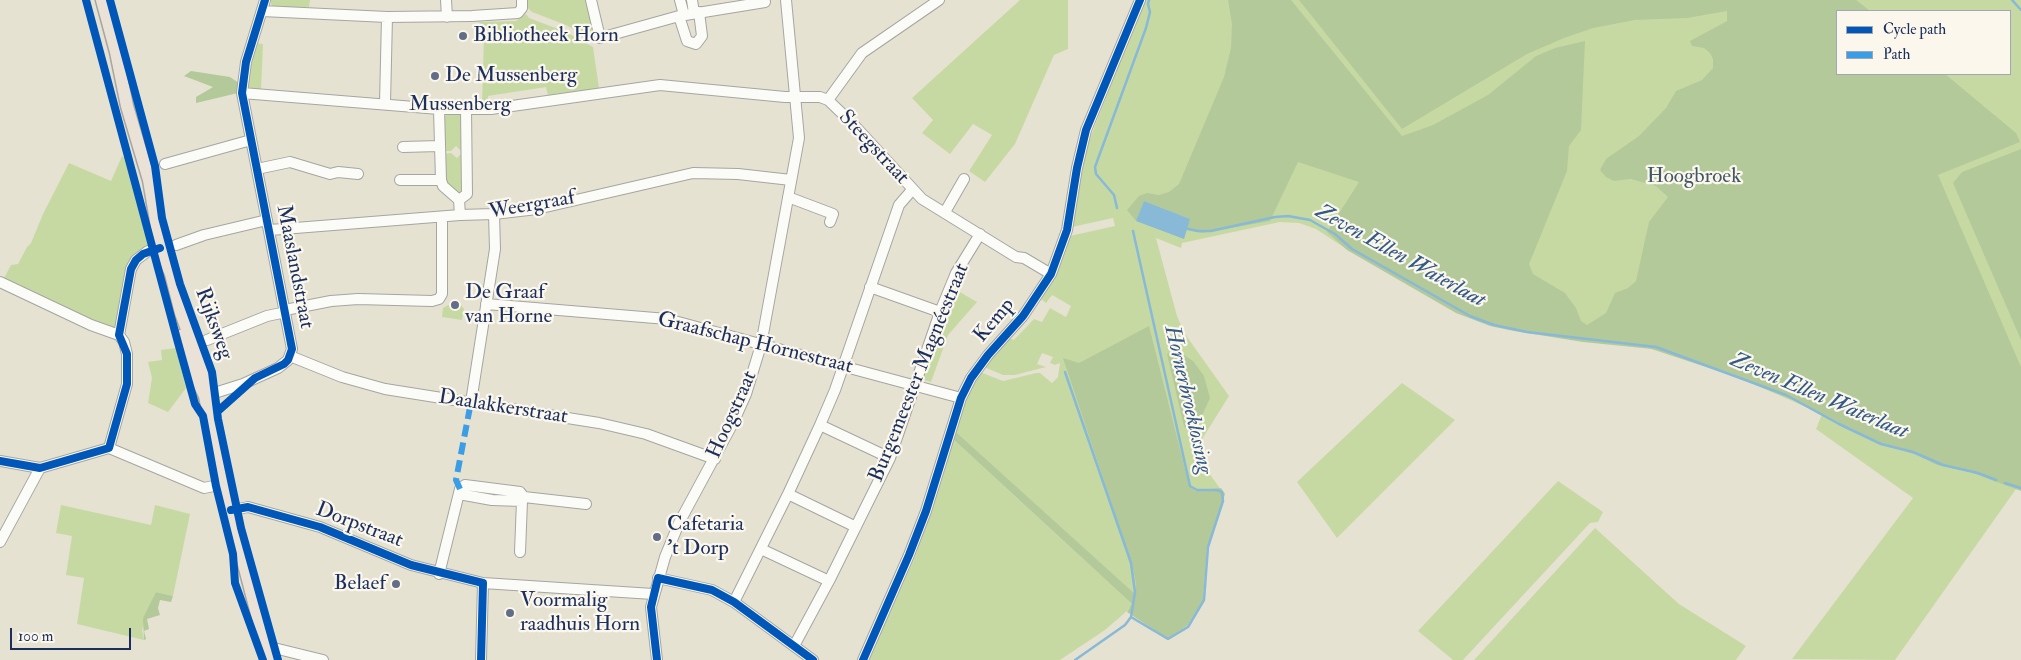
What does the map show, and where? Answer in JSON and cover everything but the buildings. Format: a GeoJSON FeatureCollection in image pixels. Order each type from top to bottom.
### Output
{"type":"FeatureCollection","features":[{"type":"Feature","properties":{"kind":"main road","name":"Rijksweg"},"geometry":{"type":"LineString","coordinates":[[95,0],[108,51],[117,99],[156,225]]}},
{"type":"Feature","properties":{"kind":"main road","name":"Rijksweg"},"geometry":{"type":"LineString","coordinates":[[102,0],[116,52],[124,98],[144,159],[160,248],[171,274],[181,313],[202,365],[206,382],[205,396],[229,510],[270,653]]}},
{"type":"Feature","properties":{"kind":"street","name":"Maaslandstraat"},"geometry":{"type":"LineString","coordinates":[[205,396],[268,373],[284,364],[290,356],[291,335],[242,94],[246,62],[265,0]]}},
{"type":"Feature","properties":{"kind":"street"},"geometry":{"type":"LineString","coordinates":[[446,0],[447,16]]}},
{"type":"Feature","properties":{"kind":"street"},"geometry":{"type":"LineString","coordinates":[[591,0],[600,38],[689,14],[779,0]]}},
{"type":"Feature","properties":{"kind":"street"},"geometry":{"type":"LineString","coordinates":[[680,0],[689,14]]}},
{"type":"Feature","properties":{"kind":"street"},"geometry":{"type":"LineString","coordinates":[[689,14],[692,0]]}},
{"type":"Feature","properties":{"kind":"street","name":"Hoogstraat"},"geometry":{"type":"LineString","coordinates":[[657,660],[651,607],[658,578],[679,523],[715,459],[746,394],[760,345],[799,138],[786,0]]}},
{"type":"Feature","properties":{"kind":"street"},"geometry":{"type":"LineString","coordinates":[[828,100],[862,53],[939,0]]}},
{"type":"Feature","properties":{"kind":"street","name":"Kemp"},"geometry":{"type":"LineString","coordinates":[[863,660],[919,529],[961,398],[971,378],[988,355],[1023,316],[1051,274],[1067,230],[1077,168],[1086,130],[1140,0]]}},
{"type":"Feature","properties":{"kind":"street"},"geometry":{"type":"LineString","coordinates":[[262,11],[388,17],[447,16],[518,12],[522,4]]}},
{"type":"Feature","properties":{"kind":"street"},"geometry":{"type":"LineString","coordinates":[[385,103],[388,17]]}},
{"type":"Feature","properties":{"kind":"street","name":"Mussenberg"},"geometry":{"type":"LineString","coordinates":[[242,94],[385,103],[439,109],[491,108],[660,85],[796,97]]}},
{"type":"Feature","properties":{"kind":"street","name":"Steegstraat"},"geometry":{"type":"LineString","coordinates":[[796,97],[828,100],[854,125],[922,199],[1016,257],[1024,258],[1051,274]]}},
{"type":"Feature","properties":{"kind":"street"},"geometry":{"type":"LineString","coordinates":[[459,200],[467,194],[466,108]]}},
{"type":"Feature","properties":{"kind":"street"},"geometry":{"type":"LineString","coordinates":[[439,109],[441,180],[443,186],[459,200],[460,215]]}},
{"type":"Feature","properties":{"kind":"street"},"geometry":{"type":"LineString","coordinates":[[165,164],[251,140]]}},
{"type":"Feature","properties":{"kind":"street"},"geometry":{"type":"LineString","coordinates":[[403,147],[439,146]]}},
{"type":"Feature","properties":{"kind":"street"},"geometry":{"type":"LineString","coordinates":[[257,169],[290,162],[330,174],[338,172],[358,174]]}},
{"type":"Feature","properties":{"kind":"street","name":"Weergraaf"},"geometry":{"type":"LineString","coordinates":[[269,225],[494,214],[538,208],[693,173],[738,174],[791,180]]}},
{"type":"Feature","properties":{"kind":"street"},"geometry":{"type":"LineString","coordinates":[[945,212],[964,179]]}},
{"type":"Feature","properties":{"kind":"street"},"geometry":{"type":"LineString","coordinates":[[400,180],[441,180]]}},
{"type":"Feature","properties":{"kind":"street"},"geometry":{"type":"LineString","coordinates":[[734,602],[820,425],[899,205],[912,190]]}},
{"type":"Feature","properties":{"kind":"street"},"geometry":{"type":"LineString","coordinates":[[788,197],[833,214],[830,222]]}},
{"type":"Feature","properties":{"kind":"street"},"geometry":{"type":"LineString","coordinates":[[471,402],[495,249],[494,214]]}},
{"type":"Feature","properties":{"kind":"street"},"geometry":{"type":"LineString","coordinates":[[286,311],[331,301],[358,299],[432,301],[439,299],[442,294],[442,217]]}},
{"type":"Feature","properties":{"kind":"street","name":"Maaslandstraat"},"geometry":{"type":"LineString","coordinates":[[176,245],[204,235],[269,225]]}},
{"type":"Feature","properties":{"kind":"street","name":"Burgemeester Magnéestraat"},"geometry":{"type":"LineString","coordinates":[[794,646],[829,582],[890,458],[913,385],[940,312],[956,273],[980,234]]}},
{"type":"Feature","properties":{"kind":"street"},"geometry":{"type":"LineString","coordinates":[[109,448],[127,384],[127,354],[119,335],[132,269],[136,260],[148,251],[160,248]]}},
{"type":"Feature","properties":{"kind":"street"},"geometry":{"type":"LineString","coordinates":[[0,282],[91,325],[119,335]]}},
{"type":"Feature","properties":{"kind":"street"},"geometry":{"type":"LineString","coordinates":[[870,287],[940,312]]}},
{"type":"Feature","properties":{"kind":"street","name":"Graafschap Hornestraat"},"geometry":{"type":"LineString","coordinates":[[486,304],[667,318],[760,345],[961,398]]}},
{"type":"Feature","properties":{"kind":"street","name":"Maaslandstraat"},"geometry":{"type":"LineString","coordinates":[[207,340],[268,316],[286,311]]}},
{"type":"Feature","properties":{"kind":"street","name":"Daalakkerstraat"},"geometry":{"type":"LineString","coordinates":[[290,356],[342,377],[385,389],[471,402],[646,434],[715,459]]}},
{"type":"Feature","properties":{"kind":"street"},"geometry":{"type":"LineString","coordinates":[[820,425],[890,458]]}},
{"type":"Feature","properties":{"kind":"street"},"geometry":{"type":"LineString","coordinates":[[0,461],[40,468],[109,448],[204,488],[223,484]]}},
{"type":"Feature","properties":{"kind":"street"},"geometry":{"type":"LineString","coordinates":[[0,542],[40,468]]}},
{"type":"Feature","properties":{"kind":"street"},"geometry":{"type":"LineString","coordinates":[[439,574],[459,494],[492,500],[523,499],[586,504]]}},
{"type":"Feature","properties":{"kind":"street"},"geometry":{"type":"LineString","coordinates":[[788,494],[856,527]]}},
{"type":"Feature","properties":{"kind":"street"},"geometry":{"type":"LineString","coordinates":[[520,552],[523,499]]}},
{"type":"Feature","properties":{"kind":"street","name":"Dorpstraat"},"geometry":{"type":"LineString","coordinates":[[229,510],[248,507],[320,527],[411,565],[439,574],[483,583],[653,594]]}},
{"type":"Feature","properties":{"kind":"street"},"geometry":{"type":"LineString","coordinates":[[761,549],[829,582]]}},
{"type":"Feature","properties":{"kind":"street"},"geometry":{"type":"LineString","coordinates":[[658,578],[712,590],[734,602],[813,660]]}},
{"type":"Feature","properties":{"kind":"street"},"geometry":{"type":"LineString","coordinates":[[481,660],[483,583]]}},
{"type":"Feature","properties":{"kind":"street"},"geometry":{"type":"LineString","coordinates":[[270,653],[323,660]]}},
{"type":"Feature","properties":{"kind":"green space"},"geometry":{"type":"Polygon","coordinates":[[[271,0],[310,0],[309,7],[273,7],[271,0]]]}},
{"type":"Feature","properties":{"kind":"green space"},"geometry":{"type":"Polygon","coordinates":[[[527,0],[588,0],[596,36],[594,41],[566,25],[532,12],[527,7],[527,0]]]}},
{"type":"Feature","properties":{"kind":"green space"},"geometry":{"type":"Polygon","coordinates":[[[1020,0],[1068,0],[1068,49],[1054,55],[1015,144],[985,182],[969,171],[992,135],[973,124],[950,154],[922,133],[933,120],[912,98],[1020,0]]]}},
{"type":"Feature","properties":{"kind":"green space","name":"Hoogbroek"},"geometry":{"type":"Polygon","coordinates":[[[1144,0],[2021,0],[2021,490],[2016,489],[1895,660],[1792,659],[1913,498],[1816,429],[1822,414],[1737,377],[1348,250],[1316,229],[1299,223],[1280,222],[1182,243],[1181,248],[1156,238],[1177,316],[1185,334],[1229,396],[1199,444],[1206,469],[1224,494],[1127,611],[1105,630],[1060,660],[868,660],[916,555],[953,439],[1132,604],[1136,596],[955,431],[968,394],[980,372],[1003,381],[1036,373],[1040,373],[1052,383],[1058,377],[1060,363],[1055,365],[1050,363],[1053,357],[1042,353],[1037,364],[1046,367],[1015,375],[1003,375],[984,367],[1009,338],[1014,340],[1034,319],[1042,322],[1050,308],[1066,317],[1071,306],[1052,295],[1046,303],[1041,299],[1052,280],[1070,236],[1115,226],[1113,218],[1072,227],[1087,146],[1144,0]]]}},
{"type":"Feature","properties":{"kind":"green space","name":"Hoogbroek"},"geometry":{"type":"Polygon","coordinates":[[[1228,0],[1291,0],[1402,136],[1433,125],[1488,95],[1536,56],[1555,48],[1585,41],[1581,130],[1569,146],[1567,171],[1529,264],[1533,274],[1565,293],[1576,308],[1581,321],[1587,325],[1606,313],[1615,293],[1628,288],[1636,281],[1649,222],[1668,197],[1656,186],[1631,179],[1614,181],[1606,177],[1600,170],[1606,159],[1639,136],[1666,108],[1676,91],[1702,80],[1713,68],[1713,59],[1710,53],[1704,48],[1692,46],[1690,41],[1727,21],[1727,11],[1687,18],[1635,20],[1593,28],[1564,38],[1527,54],[1402,129],[1299,0],[1856,0],[1869,10],[1836,10],[1836,75],[1946,75],[2016,133],[2020,142],[1938,175],[2021,367],[2021,491],[1970,472],[1937,465],[1917,455],[1881,444],[1798,402],[1736,377],[1652,349],[1583,342],[1514,331],[1490,326],[1456,313],[1347,250],[1327,232],[1359,182],[1298,162],[1270,221],[1202,233],[1186,230],[1190,219],[1144,201],[1136,221],[1127,210],[1139,196],[1147,193],[1159,195],[1169,192],[1179,184],[1224,77],[1231,48],[1232,24],[1228,0]]]}},
{"type":"Feature","properties":{"kind":"green space"},"geometry":{"type":"Polygon","coordinates":[[[526,14],[529,18],[566,32],[593,47],[599,88],[548,95],[546,87],[488,96],[488,104],[482,105],[484,36],[479,22],[516,21],[526,14]]]}},
{"type":"Feature","properties":{"kind":"green space"},"geometry":{"type":"Polygon","coordinates":[[[255,43],[263,44],[261,91],[249,90],[246,86],[255,43]]]}},
{"type":"Feature","properties":{"kind":"green space"},"geometry":{"type":"Polygon","coordinates":[[[191,71],[230,77],[239,83],[238,93],[196,103],[196,97],[213,87],[184,76],[191,71]]]}},
{"type":"Feature","properties":{"kind":"green space"},"geometry":{"type":"Polygon","coordinates":[[[448,114],[464,114],[466,151],[461,151],[456,146],[451,151],[446,151],[444,117],[448,114]]]}},
{"type":"Feature","properties":{"kind":"green space"},"geometry":{"type":"Polygon","coordinates":[[[2021,149],[2021,340],[1953,183],[1962,172],[2021,149]]]}},
{"type":"Feature","properties":{"kind":"green space"},"geometry":{"type":"Polygon","coordinates":[[[451,153],[457,158],[462,153],[465,194],[460,197],[446,184],[443,154],[451,153]]]}},
{"type":"Feature","properties":{"kind":"green space"},"geometry":{"type":"Polygon","coordinates":[[[122,156],[125,158],[149,246],[139,255],[117,325],[113,327],[92,322],[3,280],[11,265],[18,264],[31,243],[43,214],[69,163],[111,181],[122,156]]]}},
{"type":"Feature","properties":{"kind":"green space"},"geometry":{"type":"Polygon","coordinates":[[[953,288],[977,302],[948,335],[931,382],[921,379],[953,288]]]}},
{"type":"Feature","properties":{"kind":"green space"},"geometry":{"type":"Polygon","coordinates":[[[457,300],[464,309],[462,320],[442,317],[443,308],[457,300]]]}},
{"type":"Feature","properties":{"kind":"green space"},"geometry":{"type":"Polygon","coordinates":[[[1149,326],[1189,485],[1195,491],[1221,488],[1225,494],[1207,548],[1203,600],[1187,626],[1168,639],[1127,612],[1132,604],[953,439],[955,431],[1136,595],[1133,568],[1063,358],[1079,363],[1149,326]]]}},
{"type":"Feature","properties":{"kind":"green space"},"geometry":{"type":"Polygon","coordinates":[[[176,348],[186,388],[168,412],[148,403],[152,378],[148,362],[162,360],[161,350],[176,348]]]}},
{"type":"Feature","properties":{"kind":"green space"},"geometry":{"type":"Polygon","coordinates":[[[1171,351],[1181,353],[1193,361],[1204,376],[1210,398],[1196,429],[1189,432],[1184,426],[1167,354],[1171,351]]]}},
{"type":"Feature","properties":{"kind":"green space"},"geometry":{"type":"Polygon","coordinates":[[[1402,383],[1455,420],[1337,538],[1297,482],[1402,383]]]}},
{"type":"Feature","properties":{"kind":"green space"},"geometry":{"type":"Polygon","coordinates":[[[1558,481],[1603,512],[1598,522],[1590,523],[1463,660],[1453,660],[1418,631],[1558,481]]]}},
{"type":"Feature","properties":{"kind":"green space"},"geometry":{"type":"Polygon","coordinates":[[[61,505],[151,525],[155,505],[190,514],[173,596],[156,592],[142,630],[144,640],[77,624],[84,578],[66,575],[72,536],[56,533],[61,505]]]}},
{"type":"Feature","properties":{"kind":"green space"},"geometry":{"type":"Polygon","coordinates":[[[1595,528],[1679,604],[1746,646],[1736,660],[1474,660],[1595,528]]]}},
{"type":"Feature","properties":{"kind":"green space"},"geometry":{"type":"Polygon","coordinates":[[[156,592],[173,596],[171,602],[160,600],[158,608],[160,615],[147,619],[149,629],[144,631],[146,639],[144,640],[143,618],[156,592]]]}},
{"type":"Feature","properties":{"kind":"water"},"geometry":{"type":"Polygon","coordinates":[[[1144,201],[1190,219],[1184,239],[1136,221],[1144,201]]]}},
{"type":"Feature","properties":{"kind":"waterway","name":"Hornerbroeklossing"},"geometry":{"type":"LineString","coordinates":[[1117,208],[1114,195],[1096,174],[1095,167],[1146,28],[1150,12],[1149,0]]}},
{"type":"Feature","properties":{"kind":"waterway","name":"Hornerbroeklossing"},"geometry":{"type":"LineString","coordinates":[[2012,0],[2021,10]]}},
{"type":"Feature","properties":{"kind":"waterway","name":"Zeven Ellen Waterlaat"},"geometry":{"type":"LineString","coordinates":[[1184,228],[1211,231],[1275,217],[1288,216],[1310,220],[1335,234],[1352,249],[1470,316],[1494,325],[1527,332],[1656,347],[1786,395],[1881,444],[1913,452],[1943,465],[1978,473],[1996,480]]}},
{"type":"Feature","properties":{"kind":"waterway","name":"Hornerbroeklossing"},"geometry":{"type":"LineString","coordinates":[[1131,617],[1168,639],[1188,627],[1204,600],[1208,547],[1223,501],[1222,492],[1217,490],[1197,490],[1190,486],[1133,231]]}},
{"type":"Feature","properties":{"kind":"waterway","name":"Hornerbroeklossing"},"geometry":{"type":"LineString","coordinates":[[1065,372],[1131,563],[1135,592],[1131,617],[1125,625],[1075,660]]}},
{"type":"Feature","properties":{"kind":"waterway","name":"Zeven Ellen Waterlaat"},"geometry":{"type":"LineString","coordinates":[[2005,483],[2021,488]]}},
{"type":"Feature","properties":{"kind":"marked path"},"geometry":{"type":"LineString","coordinates":[[460,489],[456,480],[471,402]]}},
{"type":"Feature","properties":{"kind":"cycle path"},"geometry":{"type":"LineString","coordinates":[[86,0],[195,404],[203,416],[216,486],[233,554],[235,583],[263,660]]}},
{"type":"Feature","properties":{"kind":"cycle path"},"geometry":{"type":"LineString","coordinates":[[110,0],[155,166],[162,218],[180,284],[212,372],[218,419],[241,528],[278,660]]}},
{"type":"Feature","properties":{"kind":"cycle path"},"geometry":{"type":"LineString","coordinates":[[218,411],[255,378],[284,364],[288,360],[292,349],[242,93],[246,62],[265,0]]}},
{"type":"Feature","properties":{"kind":"cycle path"},"geometry":{"type":"LineString","coordinates":[[863,660],[926,511],[961,398],[971,378],[988,355],[1023,316],[1051,274],[1067,230],[1077,168],[1086,130],[1140,0]]}},
{"type":"Feature","properties":{"kind":"cycle path"},"geometry":{"type":"LineString","coordinates":[[0,461],[40,468],[109,448],[127,384],[127,354],[119,335],[131,269],[136,260],[143,254],[160,248]]}},
{"type":"Feature","properties":{"kind":"cycle path"},"geometry":{"type":"LineString","coordinates":[[231,510],[248,507],[320,527],[411,565],[483,583],[481,660]]}},
{"type":"Feature","properties":{"kind":"cycle path"},"geometry":{"type":"LineString","coordinates":[[657,660],[651,607],[658,578],[712,590],[734,602],[813,660]]}},
{"type":"Feature","properties":{"kind":"place","name":"Bibliotheek Horn"},"geometry":{"type":"Point","coordinates":[463,36]}},
{"type":"Feature","properties":{"kind":"place","name":"De Mussenberg"},"geometry":{"type":"Point","coordinates":[435,76]}},
{"type":"Feature","properties":{"kind":"place","name":"De Graaf van Horne"},"geometry":{"type":"Point","coordinates":[455,305]}},
{"type":"Feature","properties":{"kind":"place","name":"Cafetaria 't Dorp"},"geometry":{"type":"Point","coordinates":[657,537]}},
{"type":"Feature","properties":{"kind":"place","name":"Belaef"},"geometry":{"type":"Point","coordinates":[396,584]}},
{"type":"Feature","properties":{"kind":"place","name":"Voormalig raadhuis Horn"},"geometry":{"type":"Point","coordinates":[510,613]}}]}
